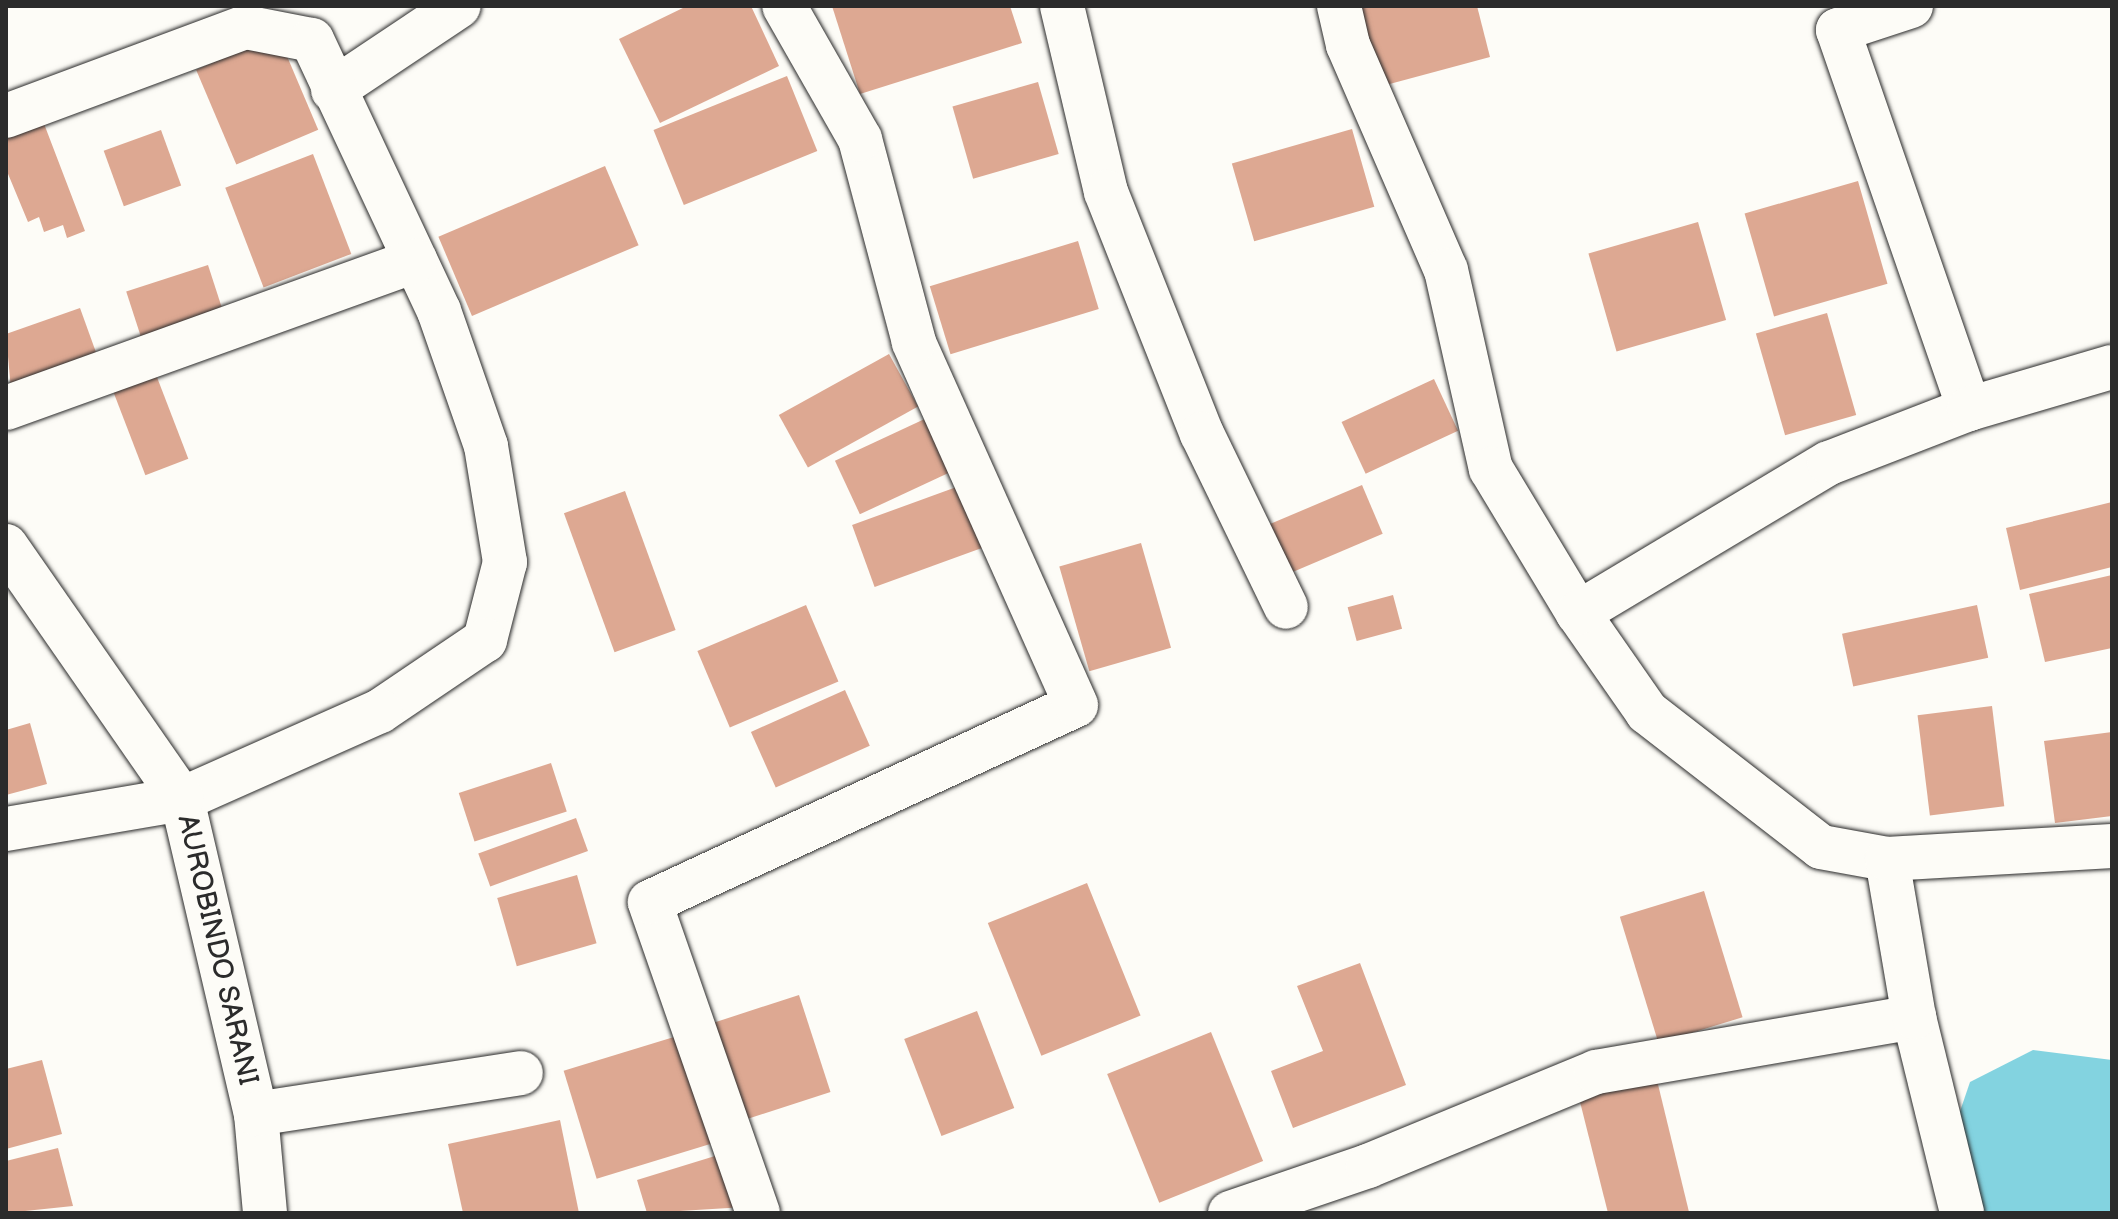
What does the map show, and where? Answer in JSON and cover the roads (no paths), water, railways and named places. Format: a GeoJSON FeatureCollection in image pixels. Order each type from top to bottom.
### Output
{"type":"FeatureCollection","features":[{"type":"Feature","properties":{"kind":"street"},"geometry":{"type":"LineString","coordinates":[[333,90],[459,6]]}},
{"type":"Feature","properties":{"kind":"street"},"geometry":{"type":"LineString","coordinates":[[758,1213],[650,902],[1076,705],[914,342],[860,139],[784,6]]}},
{"type":"Feature","properties":{"kind":"street"},"geometry":{"type":"LineString","coordinates":[[1062,6],[1106,192],[1202,434],[1286,607]]}},
{"type":"Feature","properties":{"kind":"street"},"geometry":{"type":"LineString","coordinates":[[1339,6],[1348,45],[1446,270],[1491,469],[1578,613],[1647,712],[1821,847],[1887,859],[2112,846]]}},
{"type":"Feature","properties":{"kind":"street"},"geometry":{"type":"LineString","coordinates":[[1911,6],[1838,30],[1969,409]]}},
{"type":"Feature","properties":{"kind":"street","name":"AUROBINDO SARANI"},"geometry":{"type":"LineString","coordinates":[[6,116],[245,27],[312,40],[415,261],[486,446],[505,562],[485,640],[380,711],[182,799],[256,1114],[265,1213]]}},
{"type":"Feature","properties":{"kind":"street"},"geometry":{"type":"LineString","coordinates":[[6,408],[415,261]]}},
{"type":"Feature","properties":{"kind":"street"},"geometry":{"type":"LineString","coordinates":[[1578,613],[1829,463],[1969,409],[2112,367]]}},
{"type":"Feature","properties":{"kind":"street"},"geometry":{"type":"LineString","coordinates":[[6,546],[182,799],[6,829]]}},
{"type":"Feature","properties":{"kind":"street"},"geometry":{"type":"LineString","coordinates":[[1887,859],[1914,1017],[1962,1213]]}},
{"type":"Feature","properties":{"kind":"street"},"geometry":{"type":"LineString","coordinates":[[1230,1213],[1314,1200],[1596,1072],[1914,1017]]}},
{"type":"Feature","properties":{"kind":"street"},"geometry":{"type":"LineString","coordinates":[[256,1114],[521,1073]]}},
{"type":"Feature","properties":{"kind":"water"},"geometry":{"type":"Polygon","coordinates":[[[2033,1050],[2112,1060],[2112,1213],[1970,1213],[1935,1185],[1970,1082],[2033,1050]]]}}]}
